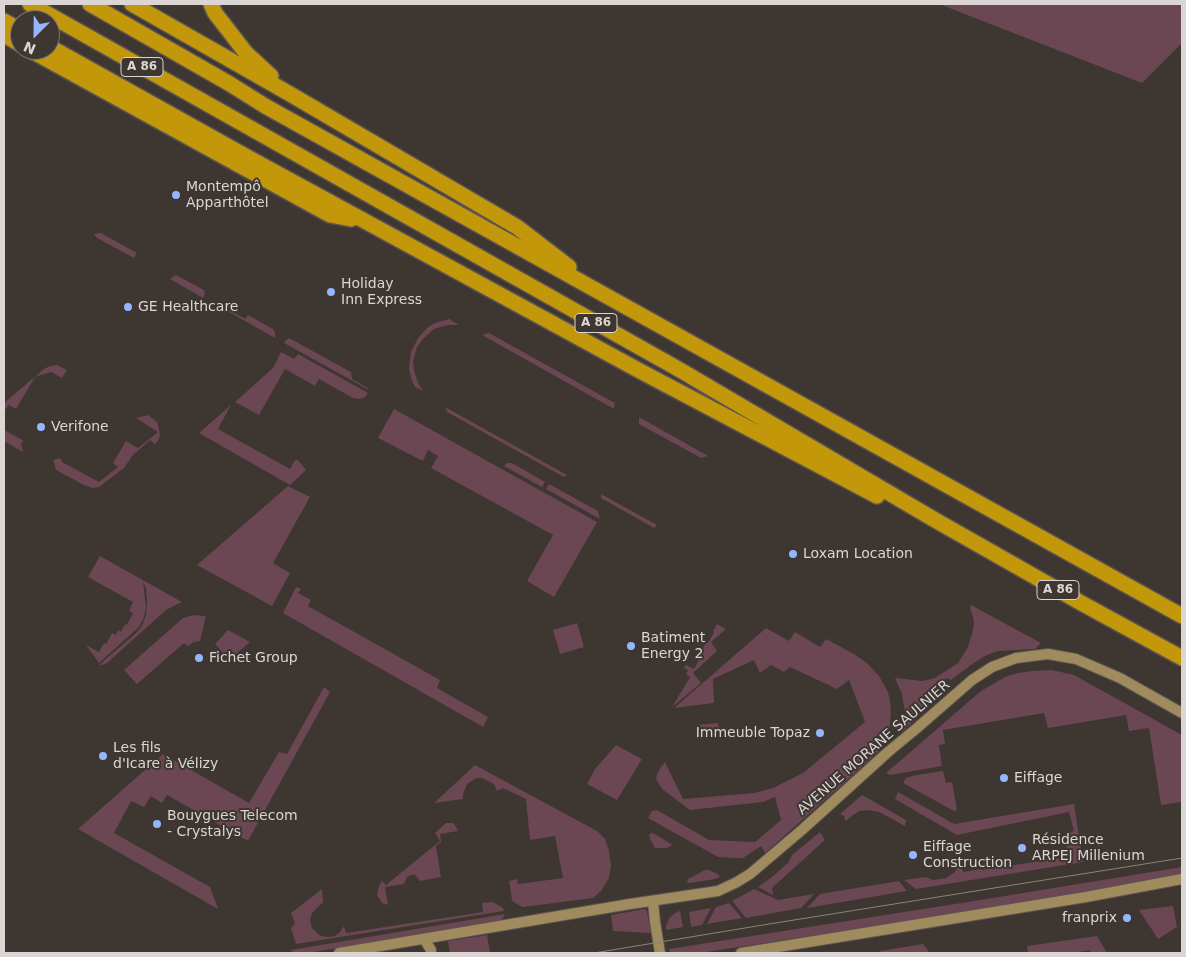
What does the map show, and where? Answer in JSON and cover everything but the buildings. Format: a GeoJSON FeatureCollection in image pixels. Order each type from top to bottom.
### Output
{"type":"FeatureCollection","features":[{"type":"Feature","properties":{"kind":"highway","name":"A 86"},"geometry":{"type":"LineString","coordinates":[[30,4],[671,365],[936,520],[1182,658]]}},
{"type":"Feature","properties":{"kind":"highway","name":"A 86"},"geometry":{"type":"LineString","coordinates":[[90,4],[265,106],[1182,616]]}},
{"type":"Feature","properties":{"kind":"highway"},"geometry":{"type":"LineString","coordinates":[[132,4],[290,94],[517,228],[619,304]]}},
{"type":"Feature","properties":{"kind":"highway"},"geometry":{"type":"LineString","coordinates":[[210,4],[246,52],[290,94]]}},
{"type":"Feature","properties":{"kind":"highway"},"geometry":{"type":"LineString","coordinates":[[60,53],[367,223],[859,488],[936,520]]}},
{"type":"Feature","properties":{"kind":"highway"},"geometry":{"type":"LineString","coordinates":[[48,60],[330,215],[367,223]]}},
{"type":"Feature","properties":{"kind":"main road","name":"AVENUE MORANE SAULNIER"},"geometry":{"type":"LineString","coordinates":[[339,953],[718,891],[750,874],[972,680],[992,667],[1016,658],[1048,654],[1076,659],[1120,678],[1182,714]]}},
{"type":"Feature","properties":{"kind":"main road"},"geometry":{"type":"LineString","coordinates":[[741,953],[1086,897],[1182,879]]}},
{"type":"Feature","properties":{"kind":"main road"},"geometry":{"type":"LineString","coordinates":[[654,901],[660,953]]}},
{"type":"Feature","properties":{"kind":"main road"},"geometry":{"type":"LineString","coordinates":[[424,939],[431,953]]}},
{"type":"Feature","properties":{"kind":"shaded area"},"geometry":{"type":"Polygon","coordinates":[[[939,4],[1182,4],[1182,44],[1142,83],[939,4]]]}},
{"type":"Feature","properties":{"kind":"shaded area"},"geometry":{"type":"Polygon","coordinates":[[[101,233],[137,253],[134,258],[97,238],[94,234],[101,233]]]}},
{"type":"Feature","properties":{"kind":"shaded area"},"geometry":{"type":"Polygon","coordinates":[[[176,275],[204,290],[203,298],[170,279],[176,275]]]}},
{"type":"Feature","properties":{"kind":"shaded area"},"geometry":{"type":"Polygon","coordinates":[[[217,303],[245,319],[248,315],[273,329],[275,338],[215,304],[217,303]]]}},
{"type":"Feature","properties":{"kind":"shaded area"},"geometry":{"type":"Polygon","coordinates":[[[449,319],[459,325],[448,325],[434,329],[417,347],[413,361],[414,371],[423,391],[415,387],[412,381],[409,369],[411,352],[418,338],[427,328],[435,323],[449,319]]]}},
{"type":"Feature","properties":{"kind":"shaded area"},"geometry":{"type":"Polygon","coordinates":[[[489,333],[615,403],[614,409],[482,335],[489,333]]]}},
{"type":"Feature","properties":{"kind":"shaded area"},"geometry":{"type":"Polygon","coordinates":[[[289,338],[351,372],[352,379],[369,390],[284,343],[289,338]]]}},
{"type":"Feature","properties":{"kind":"shaded area"},"geometry":{"type":"Polygon","coordinates":[[[281,352],[294,359],[298,354],[368,393],[360,399],[353,398],[319,379],[315,386],[285,369],[259,415],[235,402],[273,368],[281,352]]]}},
{"type":"Feature","properties":{"kind":"shaded area"},"geometry":{"type":"Polygon","coordinates":[[[57,365],[67,370],[62,378],[51,372],[35,377],[16,409],[9,405],[4,411],[4,403],[44,369],[57,365]]]}},
{"type":"Feature","properties":{"kind":"shaded area"},"geometry":{"type":"Polygon","coordinates":[[[231,405],[218,429],[290,469],[295,460],[298,460],[306,470],[290,485],[199,433],[231,405]]]}},
{"type":"Feature","properties":{"kind":"shaded area"},"geometry":{"type":"Polygon","coordinates":[[[445,407],[567,475],[564,477],[447,412],[445,407]]]}},
{"type":"Feature","properties":{"kind":"shaded area"},"geometry":{"type":"Polygon","coordinates":[[[394,409],[597,522],[554,597],[527,581],[553,535],[431,468],[438,456],[428,450],[423,461],[378,438],[394,409]]]}},
{"type":"Feature","properties":{"kind":"shaded area"},"geometry":{"type":"Polygon","coordinates":[[[148,415],[157,422],[160,435],[158,441],[155,444],[150,440],[132,456],[124,468],[99,487],[93,488],[84,485],[56,470],[53,460],[60,458],[62,462],[99,482],[118,467],[113,463],[126,441],[138,448],[158,432],[136,418],[148,415]]]}},
{"type":"Feature","properties":{"kind":"shaded area"},"geometry":{"type":"Polygon","coordinates":[[[639,417],[708,456],[701,458],[639,424],[639,417]]]}},
{"type":"Feature","properties":{"kind":"shaded area"},"geometry":{"type":"Polygon","coordinates":[[[4,430],[24,441],[21,443],[23,452],[4,441],[4,430]]]}},
{"type":"Feature","properties":{"kind":"shaded area"},"geometry":{"type":"Polygon","coordinates":[[[507,463],[512,463],[545,482],[542,487],[504,466],[507,463]]]}},
{"type":"Feature","properties":{"kind":"shaded area"},"geometry":{"type":"Polygon","coordinates":[[[549,484],[598,511],[600,519],[546,489],[549,484]]]}},
{"type":"Feature","properties":{"kind":"shaded area"},"geometry":{"type":"Polygon","coordinates":[[[288,486],[310,497],[273,563],[290,573],[272,606],[197,565],[288,486]]]}},
{"type":"Feature","properties":{"kind":"shaded area"},"geometry":{"type":"Polygon","coordinates":[[[601,494],[657,525],[654,528],[601,498],[601,494]]]}},
{"type":"Feature","properties":{"kind":"shaded area"},"geometry":{"type":"Polygon","coordinates":[[[100,556],[182,602],[166,610],[107,663],[102,665],[99,665],[142,626],[146,615],[147,602],[143,581],[146,608],[143,620],[139,627],[99,663],[86,645],[99,652],[112,633],[116,635],[118,630],[121,632],[133,613],[129,611],[133,602],[88,577],[100,556]]]}},
{"type":"Feature","properties":{"kind":"shaded area"},"geometry":{"type":"Polygon","coordinates":[[[296,587],[301,589],[298,593],[311,600],[308,606],[440,680],[437,688],[488,717],[483,727],[283,613],[296,587]]]}},
{"type":"Feature","properties":{"kind":"shaded area"},"geometry":{"type":"Polygon","coordinates":[[[971,605],[1041,643],[1035,649],[998,651],[987,655],[951,680],[947,678],[929,695],[932,698],[919,716],[901,733],[905,714],[902,694],[895,678],[922,681],[935,678],[958,663],[968,647],[973,630],[974,621],[971,605]]]}},
{"type":"Feature","properties":{"kind":"shaded area"},"geometry":{"type":"Polygon","coordinates":[[[193,615],[206,616],[200,641],[188,646],[184,643],[137,684],[124,670],[183,618],[193,615]]]}},
{"type":"Feature","properties":{"kind":"shaded area"},"geometry":{"type":"Polygon","coordinates":[[[577,623],[584,647],[560,654],[553,630],[577,623]]]}},
{"type":"Feature","properties":{"kind":"shaded area"},"geometry":{"type":"Polygon","coordinates":[[[717,624],[726,629],[711,642],[717,651],[693,673],[701,683],[672,707],[690,677],[686,674],[688,670],[684,668],[686,665],[694,669],[699,660],[697,659],[706,643],[708,643],[717,624]]]}},
{"type":"Feature","properties":{"kind":"shaded area"},"geometry":{"type":"Polygon","coordinates":[[[766,628],[789,641],[795,632],[820,647],[826,639],[867,663],[879,676],[888,692],[891,713],[889,733],[880,750],[873,757],[765,853],[761,846],[743,858],[718,857],[648,818],[652,811],[657,810],[709,840],[755,842],[781,820],[775,797],[763,802],[690,810],[662,789],[657,781],[656,777],[665,762],[683,799],[754,793],[773,788],[803,773],[865,722],[849,680],[837,689],[790,667],[784,672],[771,665],[760,673],[754,660],[713,679],[714,703],[674,708],[766,628]]]}},
{"type":"Feature","properties":{"kind":"shaded area"},"geometry":{"type":"Polygon","coordinates":[[[228,630],[250,642],[229,660],[215,644],[228,630]]]}},
{"type":"Feature","properties":{"kind":"shaded area"},"geometry":{"type":"Polygon","coordinates":[[[1052,670],[1074,675],[1182,735],[1182,808],[1181,802],[1161,805],[1149,728],[1129,731],[1126,715],[1048,728],[1044,713],[943,730],[945,744],[939,745],[942,766],[890,775],[886,773],[981,691],[1005,677],[1018,673],[1052,670]]]}},
{"type":"Feature","properties":{"kind":"shaded area"},"geometry":{"type":"Polygon","coordinates":[[[324,687],[330,692],[248,841],[167,795],[162,803],[151,796],[144,807],[131,801],[114,833],[210,887],[218,909],[78,829],[163,754],[249,803],[279,752],[287,754],[324,687]]]}},
{"type":"Feature","properties":{"kind":"shaded area"},"geometry":{"type":"Polygon","coordinates":[[[718,723],[719,732],[698,734],[697,725],[718,723]]]}},
{"type":"Feature","properties":{"kind":"shaded area"},"geometry":{"type":"Polygon","coordinates":[[[616,745],[642,759],[617,800],[587,784],[595,769],[616,745]]]}},
{"type":"Feature","properties":{"kind":"shaded area"},"geometry":{"type":"Polygon","coordinates":[[[475,765],[597,831],[605,839],[611,865],[609,878],[601,891],[593,898],[523,907],[513,902],[509,881],[517,879],[518,884],[563,878],[555,836],[530,840],[526,799],[503,788],[497,791],[494,784],[482,778],[476,778],[467,784],[463,799],[434,803],[475,765]]]}},
{"type":"Feature","properties":{"kind":"shaded area"},"geometry":{"type":"Polygon","coordinates":[[[943,771],[946,783],[952,782],[957,810],[954,811],[903,783],[906,778],[911,776],[943,771]]]}},
{"type":"Feature","properties":{"kind":"shaded area"},"geometry":{"type":"Polygon","coordinates":[[[898,792],[954,824],[1074,804],[1083,862],[916,889],[904,880],[926,877],[933,880],[946,878],[955,872],[960,861],[963,872],[1068,857],[1065,833],[1074,831],[1069,812],[957,835],[895,799],[898,792]]]}},
{"type":"Feature","properties":{"kind":"shaded area"},"geometry":{"type":"Polygon","coordinates":[[[862,795],[906,820],[905,826],[879,812],[867,810],[860,811],[846,821],[844,816],[840,814],[862,795]]]}},
{"type":"Feature","properties":{"kind":"shaded area"},"geometry":{"type":"Polygon","coordinates":[[[446,823],[453,823],[458,831],[440,834],[441,842],[436,846],[441,877],[420,881],[414,874],[407,877],[404,884],[385,887],[388,905],[382,903],[377,895],[382,881],[386,885],[440,841],[435,833],[446,823]]]}},
{"type":"Feature","properties":{"kind":"shaded area"},"geometry":{"type":"Polygon","coordinates":[[[820,832],[825,840],[772,888],[773,895],[758,887],[788,863],[793,854],[820,832]]]}},
{"type":"Feature","properties":{"kind":"shaded area"},"geometry":{"type":"Polygon","coordinates":[[[651,833],[672,845],[667,848],[655,848],[650,839],[649,835],[651,833]]]}},
{"type":"Feature","properties":{"kind":"shaded area"},"geometry":{"type":"Polygon","coordinates":[[[1182,867],[1182,876],[969,911],[700,953],[670,953],[669,949],[968,902],[1182,867]]]}},
{"type":"Feature","properties":{"kind":"shaded area"},"geometry":{"type":"Polygon","coordinates":[[[705,870],[718,874],[720,877],[687,882],[688,879],[705,870]]]}},
{"type":"Feature","properties":{"kind":"shaded area"},"geometry":{"type":"Polygon","coordinates":[[[899,881],[907,891],[807,908],[820,894],[899,881]]]}},
{"type":"Feature","properties":{"kind":"shaded area"},"geometry":{"type":"Polygon","coordinates":[[[322,889],[323,902],[312,913],[310,920],[312,928],[317,933],[321,936],[329,937],[335,936],[344,926],[346,933],[483,912],[482,903],[495,903],[503,908],[504,911],[296,944],[291,928],[295,923],[291,913],[322,889]]]}},
{"type":"Feature","properties":{"kind":"shaded area"},"geometry":{"type":"Polygon","coordinates":[[[754,889],[778,900],[814,894],[801,908],[746,918],[732,901],[754,889]]]}},
{"type":"Feature","properties":{"kind":"shaded area"},"geometry":{"type":"Polygon","coordinates":[[[729,903],[742,918],[707,924],[716,907],[729,903]]]}},
{"type":"Feature","properties":{"kind":"shaded area"},"geometry":{"type":"Polygon","coordinates":[[[1173,906],[1177,927],[1158,939],[1139,910],[1173,906]]]}},
{"type":"Feature","properties":{"kind":"shaded area"},"geometry":{"type":"Polygon","coordinates":[[[711,908],[702,925],[691,927],[689,912],[711,908]]]}},
{"type":"Feature","properties":{"kind":"shaded area"},"geometry":{"type":"Polygon","coordinates":[[[645,909],[651,933],[613,931],[611,915],[645,909]]]}},
{"type":"Feature","properties":{"kind":"shaded area"},"geometry":{"type":"Polygon","coordinates":[[[680,911],[683,927],[666,930],[670,917],[680,911]]]}},
{"type":"Feature","properties":{"kind":"shaded area"},"geometry":{"type":"Polygon","coordinates":[[[505,914],[497,922],[308,953],[294,953],[291,950],[505,914]]]}},
{"type":"Feature","properties":{"kind":"shaded area"},"geometry":{"type":"Polygon","coordinates":[[[487,935],[490,952],[450,953],[448,941],[487,935]]]}},
{"type":"Feature","properties":{"kind":"shaded area"},"geometry":{"type":"Polygon","coordinates":[[[1097,936],[1107,953],[1090,953],[1090,950],[1072,953],[1028,953],[1027,946],[1097,936]]]}},
{"type":"Feature","properties":{"kind":"shaded area"},"geometry":{"type":"Polygon","coordinates":[[[923,944],[930,953],[881,953],[880,951],[923,944]]]}},
{"type":"Feature","properties":{"kind":"tram line"},"geometry":{"type":"LineString","coordinates":[[594,953],[1182,858]]}},
{"type":"Feature","properties":{"kind":"place","name":"Montempô Apparthôtel"},"geometry":{"type":"Point","coordinates":[176,195]}},
{"type":"Feature","properties":{"kind":"place","name":"Holiday Inn Express"},"geometry":{"type":"Point","coordinates":[331,292]}},
{"type":"Feature","properties":{"kind":"place","name":"GE Healthcare"},"geometry":{"type":"Point","coordinates":[128,307]}},
{"type":"Feature","properties":{"kind":"place","name":"Verifone"},"geometry":{"type":"Point","coordinates":[41,427]}},
{"type":"Feature","properties":{"kind":"place","name":"Loxam Location"},"geometry":{"type":"Point","coordinates":[793,554]}},
{"type":"Feature","properties":{"kind":"place","name":"Batiment Energy 2"},"geometry":{"type":"Point","coordinates":[631,646]}},
{"type":"Feature","properties":{"kind":"place","name":"Fichet Group"},"geometry":{"type":"Point","coordinates":[199,658]}},
{"type":"Feature","properties":{"kind":"place","name":"Immeuble Topaz"},"geometry":{"type":"Point","coordinates":[820,733]}},
{"type":"Feature","properties":{"kind":"place","name":"Les fils d'Icare à Vélizy"},"geometry":{"type":"Point","coordinates":[103,756]}},
{"type":"Feature","properties":{"kind":"place","name":"Eiffage"},"geometry":{"type":"Point","coordinates":[1004,778]}},
{"type":"Feature","properties":{"kind":"place","name":"Bouygues Telecom - Crystalys"},"geometry":{"type":"Point","coordinates":[157,824]}},
{"type":"Feature","properties":{"kind":"place","name":"Résidence ARPEJ Millenium"},"geometry":{"type":"Point","coordinates":[1022,848]}},
{"type":"Feature","properties":{"kind":"place","name":"Eiffage Construction"},"geometry":{"type":"Point","coordinates":[913,855]}},
{"type":"Feature","properties":{"kind":"place","name":"franprix"},"geometry":{"type":"Point","coordinates":[1127,918]}}]}
